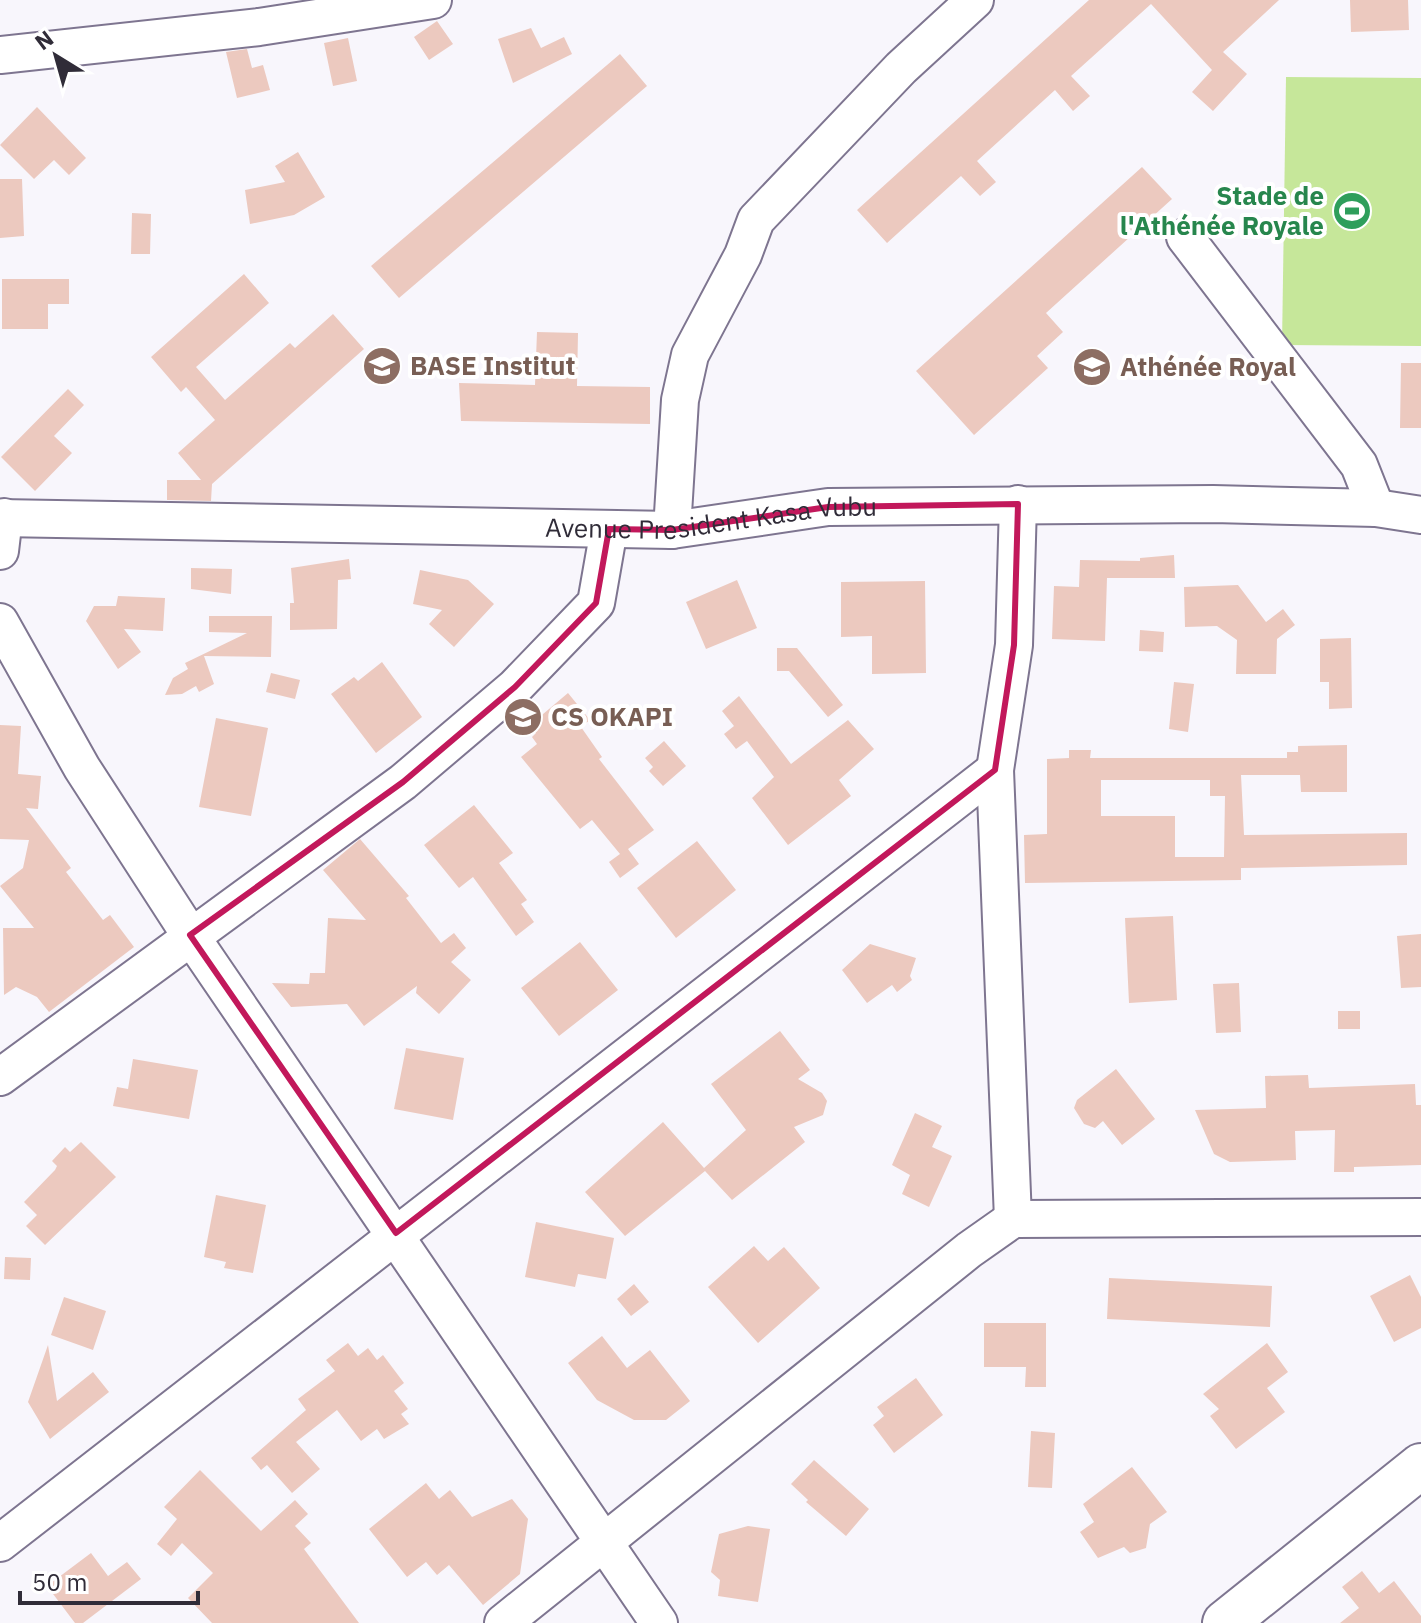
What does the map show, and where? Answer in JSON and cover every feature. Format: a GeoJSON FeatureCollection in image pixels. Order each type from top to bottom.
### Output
{"type":"FeatureCollection","features":[{"type":"Feature","properties":{"kind":"main road"},"geometry":{"type":"LineString","coordinates":[[1225,1623],[1421,1466]]}},
{"type":"Feature","properties":{"kind":"street"},"geometry":{"type":"LineString","coordinates":[[0,55],[259,27],[433,0]]}},
{"type":"Feature","properties":{"kind":"street"},"geometry":{"type":"LineString","coordinates":[[672,530],[680,400],[690,355],[743,255],[756,220],[901,68],[975,0]]}},
{"type":"Feature","properties":{"kind":"street"},"geometry":{"type":"LineString","coordinates":[[1185,237],[1359,465],[1376,508]]}},
{"type":"Feature","properties":{"kind":"street"},"geometry":{"type":"LineString","coordinates":[[1013,1219],[995,770],[1014,645],[1018,504]]}},
{"type":"Feature","properties":{"kind":"street","name":"Avenue President Kasa Vubu"},"geometry":{"type":"LineString","coordinates":[[1,529],[672,530],[828,507],[1018,504],[1376,508],[1421,515]]}},
{"type":"Feature","properties":{"kind":"street"},"geometry":{"type":"LineString","coordinates":[[3,1071],[403,782],[515,687],[596,603],[609,529]]}},
{"type":"Feature","properties":{"kind":"street"},"geometry":{"type":"LineString","coordinates":[[0,622],[82,768],[190,935],[659,1623]]}},
{"type":"Feature","properties":{"kind":"street"},"geometry":{"type":"LineString","coordinates":[[0,1543],[14,1514],[396,1233],[995,770]]}},
{"type":"Feature","properties":{"kind":"street"},"geometry":{"type":"LineString","coordinates":[[503,1623],[969,1250],[1013,1219],[1421,1217]]}},
{"type":"Feature","properties":{"kind":"highlighted area"},"geometry":{"type":"Polygon","coordinates":[[[1018,504],[1014,645],[995,770],[396,1233],[190,935],[403,782],[515,687],[596,603],[609,529],[672,530],[828,507],[1018,504]]]}},
{"type":"Feature","properties":{"kind":"green space","name":"Stade de l'Athénée Royale"},"geometry":{"type":"Polygon","coordinates":[[[1286,77],[1421,78],[1421,346],[1282,345],[1286,77]]]}},
{"type":"Feature","properties":{"kind":"building"},"geometry":{"type":"Polygon","coordinates":[[[1089,0],[1279,0],[1223,52],[1247,74],[1213,111],[1192,92],[1212,70],[1151,4],[1071,76],[1090,96],[1073,111],[1055,90],[977,161],[996,182],[980,196],[961,176],[887,243],[857,210],[1089,0]]]}},
{"type":"Feature","properties":{"kind":"building"},"geometry":{"type":"Polygon","coordinates":[[[1350,0],[1408,0],[1409,30],[1351,32],[1350,0]]]}},
{"type":"Feature","properties":{"kind":"building"},"geometry":{"type":"Polygon","coordinates":[[[437,21],[453,44],[429,60],[414,37],[437,21]]]}},
{"type":"Feature","properties":{"kind":"building"},"geometry":{"type":"Polygon","coordinates":[[[531,28],[541,48],[564,37],[572,54],[513,83],[498,39],[531,28]]]}},
{"type":"Feature","properties":{"kind":"building"},"geometry":{"type":"Polygon","coordinates":[[[348,38],[357,81],[333,86],[324,43],[348,38]]]}},
{"type":"Feature","properties":{"kind":"building"},"geometry":{"type":"Polygon","coordinates":[[[247,49],[252,68],[263,65],[270,90],[237,98],[226,52],[247,49]]]}},
{"type":"Feature","properties":{"kind":"building"},"geometry":{"type":"Polygon","coordinates":[[[620,54],[647,86],[399,298],[371,266],[620,54]]]}},
{"type":"Feature","properties":{"kind":"building"},"geometry":{"type":"Polygon","coordinates":[[[37,107],[86,158],[69,175],[54,160],[34,179],[0,145],[37,107]]]}},
{"type":"Feature","properties":{"kind":"building"},"geometry":{"type":"Polygon","coordinates":[[[298,152],[325,197],[294,215],[250,224],[245,190],[285,182],[275,166],[298,152]]]}},
{"type":"Feature","properties":{"kind":"building"},"geometry":{"type":"Polygon","coordinates":[[[1142,167],[1172,199],[1046,313],[1063,332],[1037,356],[1048,368],[974,435],[916,371],[1142,167]]]}},
{"type":"Feature","properties":{"kind":"building"},"geometry":{"type":"Polygon","coordinates":[[[0,179],[22,179],[24,236],[0,238],[0,179]]]}},
{"type":"Feature","properties":{"kind":"building"},"geometry":{"type":"Polygon","coordinates":[[[132,213],[151,214],[150,254],[131,254],[132,213]]]}},
{"type":"Feature","properties":{"kind":"building"},"geometry":{"type":"Polygon","coordinates":[[[244,274],[269,303],[196,367],[225,400],[290,343],[295,348],[333,314],[364,349],[212,484],[211,501],[167,500],[167,480],[201,480],[178,453],[215,420],[186,387],[181,392],[151,357],[244,274]]]}},
{"type":"Feature","properties":{"kind":"building"},"geometry":{"type":"Polygon","coordinates":[[[2,279],[69,279],[69,304],[48,304],[48,329],[2,329],[2,279]]]}},
{"type":"Feature","properties":{"kind":"building"},"geometry":{"type":"Polygon","coordinates":[[[537,332],[578,333],[577,386],[650,387],[650,424],[461,421],[459,383],[535,385],[537,332]]]}},
{"type":"Feature","properties":{"kind":"building"},"geometry":{"type":"Polygon","coordinates":[[[1401,363],[1421,363],[1421,428],[1400,428],[1401,363]]]}},
{"type":"Feature","properties":{"kind":"building"},"geometry":{"type":"Polygon","coordinates":[[[68,389],[84,405],[54,436],[72,453],[35,491],[1,457],[68,389]]]}},
{"type":"Feature","properties":{"kind":"building"},"geometry":{"type":"Polygon","coordinates":[[[1174,555],[1175,578],[1107,578],[1105,641],[1052,639],[1054,586],[1079,587],[1080,560],[1140,561],[1140,558],[1174,555]]]}},
{"type":"Feature","properties":{"kind":"building"},"geometry":{"type":"Polygon","coordinates":[[[349,559],[351,579],[338,580],[337,629],[290,630],[290,603],[294,603],[291,568],[349,559]]]}},
{"type":"Feature","properties":{"kind":"building"},"geometry":{"type":"Polygon","coordinates":[[[191,568],[232,569],[231,594],[191,589],[191,568]]]}},
{"type":"Feature","properties":{"kind":"building"},"geometry":{"type":"Polygon","coordinates":[[[420,570],[468,580],[494,604],[454,647],[429,624],[442,610],[413,604],[420,570]]]}},
{"type":"Feature","properties":{"kind":"building"},"geometry":{"type":"Polygon","coordinates":[[[737,580],[757,628],[706,649],[686,602],[737,580]]]}},
{"type":"Feature","properties":{"kind":"building"},"geometry":{"type":"Polygon","coordinates":[[[925,581],[926,673],[872,674],[872,636],[841,637],[841,582],[925,581]]]}},
{"type":"Feature","properties":{"kind":"building"},"geometry":{"type":"Polygon","coordinates":[[[1238,585],[1266,622],[1283,609],[1295,625],[1277,639],[1276,674],[1236,674],[1237,640],[1217,626],[1185,627],[1184,587],[1238,585]]]}},
{"type":"Feature","properties":{"kind":"building"},"geometry":{"type":"Polygon","coordinates":[[[118,596],[165,598],[163,631],[124,629],[141,652],[118,669],[86,621],[94,606],[116,606],[118,596]]]}},
{"type":"Feature","properties":{"kind":"building"},"geometry":{"type":"Polygon","coordinates":[[[209,616],[272,616],[271,657],[204,656],[214,684],[199,692],[196,686],[182,694],[165,695],[173,678],[188,669],[185,663],[247,633],[209,632],[209,616]]]}},
{"type":"Feature","properties":{"kind":"building"},"geometry":{"type":"Polygon","coordinates":[[[1140,630],[1164,632],[1163,652],[1139,651],[1140,630]]]}},
{"type":"Feature","properties":{"kind":"building"},"geometry":{"type":"Polygon","coordinates":[[[1351,638],[1352,708],[1329,709],[1329,682],[1320,682],[1320,639],[1351,638]]]}},
{"type":"Feature","properties":{"kind":"building"},"geometry":{"type":"Polygon","coordinates":[[[777,648],[797,648],[843,705],[828,717],[789,671],[777,671],[777,648]]]}},
{"type":"Feature","properties":{"kind":"building"},"geometry":{"type":"Polygon","coordinates":[[[382,662],[422,717],[376,753],[331,694],[354,677],[358,681],[382,662]]]}},
{"type":"Feature","properties":{"kind":"building"},"geometry":{"type":"Polygon","coordinates":[[[271,673],[300,680],[295,699],[266,692],[271,673]]]}},
{"type":"Feature","properties":{"kind":"building"},"geometry":{"type":"Polygon","coordinates":[[[1174,682],[1194,684],[1188,732],[1169,729],[1174,682]]]}},
{"type":"Feature","properties":{"kind":"building"},"geometry":{"type":"Polygon","coordinates":[[[568,693],[590,720],[581,727],[602,757],[599,759],[654,830],[628,849],[639,864],[620,878],[609,862],[620,854],[592,820],[580,829],[521,757],[537,744],[532,737],[536,733],[530,725],[568,693]]]}},
{"type":"Feature","properties":{"kind":"building"},"geometry":{"type":"Polygon","coordinates":[[[739,696],[791,764],[848,720],[874,749],[839,780],[851,796],[788,845],[752,798],[774,777],[747,741],[736,749],[724,734],[734,726],[722,711],[739,696]]]}},
{"type":"Feature","properties":{"kind":"building"},"geometry":{"type":"Polygon","coordinates":[[[216,718],[268,728],[251,816],[199,807],[216,718]]]}},
{"type":"Feature","properties":{"kind":"building"},"geometry":{"type":"Polygon","coordinates":[[[0,725],[21,726],[18,774],[41,776],[38,809],[26,808],[71,868],[66,872],[103,920],[110,915],[134,947],[49,1012],[37,997],[16,987],[4,995],[3,928],[34,928],[0,886],[23,868],[29,840],[0,839],[0,725]]]}},
{"type":"Feature","properties":{"kind":"building"},"geometry":{"type":"Polygon","coordinates":[[[664,741],[686,766],[663,786],[649,771],[653,767],[645,758],[664,741]]]}},
{"type":"Feature","properties":{"kind":"building"},"geometry":{"type":"Polygon","coordinates":[[[1347,745],[1347,792],[1301,792],[1300,775],[1241,775],[1244,835],[1407,833],[1407,865],[1241,868],[1241,880],[1025,883],[1024,835],[1047,834],[1047,759],[1069,758],[1069,750],[1091,750],[1090,758],[1287,758],[1287,752],[1298,752],[1298,746],[1347,745]],[[1101,780],[1101,816],[1175,816],[1175,857],[1224,857],[1225,796],[1210,796],[1210,780],[1101,780]]]}},
{"type":"Feature","properties":{"kind":"building"},"geometry":{"type":"Polygon","coordinates":[[[474,805],[513,853],[499,863],[527,900],[521,904],[534,922],[516,936],[473,877],[459,888],[424,845],[474,805]]]}},
{"type":"Feature","properties":{"kind":"building"},"geometry":{"type":"Polygon","coordinates":[[[360,839],[409,896],[406,898],[441,943],[454,933],[466,948],[451,962],[471,980],[439,1014],[416,993],[417,986],[364,1026],[347,1004],[291,1007],[272,983],[309,984],[310,973],[325,973],[328,918],[366,920],[323,870],[360,839]]]}},
{"type":"Feature","properties":{"kind":"building"},"geometry":{"type":"Polygon","coordinates":[[[697,841],[736,890],[676,938],[637,888],[697,841]]]}},
{"type":"Feature","properties":{"kind":"building"},"geometry":{"type":"Polygon","coordinates":[[[1173,916],[1177,1000],[1129,1003],[1125,918],[1173,916]]]}},
{"type":"Feature","properties":{"kind":"building"},"geometry":{"type":"Polygon","coordinates":[[[1421,934],[1421,987],[1401,988],[1397,936],[1421,934]]]}},
{"type":"Feature","properties":{"kind":"building"},"geometry":{"type":"Polygon","coordinates":[[[580,942],[618,990],[559,1036],[521,988],[580,942]]]}},
{"type":"Feature","properties":{"kind":"building"},"geometry":{"type":"Polygon","coordinates":[[[870,944],[916,958],[910,976],[912,980],[897,992],[892,985],[867,1003],[842,970],[870,944]]]}},
{"type":"Feature","properties":{"kind":"building"},"geometry":{"type":"Polygon","coordinates":[[[1239,983],[1241,1032],[1216,1033],[1213,984],[1239,983]]]}},
{"type":"Feature","properties":{"kind":"building"},"geometry":{"type":"Polygon","coordinates":[[[1338,1011],[1360,1011],[1360,1029],[1338,1029],[1338,1011]]]}},
{"type":"Feature","properties":{"kind":"building"},"geometry":{"type":"Polygon","coordinates":[[[780,1031],[810,1070],[798,1079],[822,1093],[827,1101],[823,1115],[794,1127],[805,1142],[732,1200],[705,1171],[625,1236],[585,1192],[663,1122],[704,1168],[746,1130],[711,1084],[780,1031]]]}},
{"type":"Feature","properties":{"kind":"building"},"geometry":{"type":"Polygon","coordinates":[[[406,1048],[464,1058],[453,1120],[394,1109],[406,1048]]]}},
{"type":"Feature","properties":{"kind":"building"},"geometry":{"type":"Polygon","coordinates":[[[133,1059],[198,1070],[189,1119],[113,1106],[117,1087],[128,1089],[133,1059]]]}},
{"type":"Feature","properties":{"kind":"building"},"geometry":{"type":"Polygon","coordinates":[[[1116,1069],[1155,1119],[1122,1145],[1103,1121],[1095,1128],[1084,1124],[1074,1108],[1077,1100],[1116,1069]]]}},
{"type":"Feature","properties":{"kind":"building"},"geometry":{"type":"Polygon","coordinates":[[[1308,1075],[1309,1088],[1415,1084],[1416,1105],[1421,1105],[1421,1165],[1354,1167],[1354,1172],[1334,1172],[1335,1130],[1295,1131],[1296,1160],[1230,1162],[1214,1154],[1195,1110],[1266,1108],[1265,1076],[1308,1075]]]}},
{"type":"Feature","properties":{"kind":"building"},"geometry":{"type":"Polygon","coordinates":[[[915,1113],[942,1126],[932,1147],[952,1156],[929,1207],[902,1194],[910,1175],[892,1165],[915,1113]]]}},
{"type":"Feature","properties":{"kind":"building"},"geometry":{"type":"Polygon","coordinates":[[[81,1142],[116,1177],[45,1245],[26,1226],[37,1215],[24,1202],[55,1170],[57,1166],[52,1161],[65,1147],[70,1152],[81,1142]]]}},
{"type":"Feature","properties":{"kind":"building"},"geometry":{"type":"Polygon","coordinates":[[[216,1195],[266,1205],[253,1273],[224,1268],[226,1262],[204,1257],[216,1195]]]}},
{"type":"Feature","properties":{"kind":"building"},"geometry":{"type":"Polygon","coordinates":[[[536,1222],[614,1238],[606,1279],[578,1274],[575,1287],[525,1277],[536,1222]]]}},
{"type":"Feature","properties":{"kind":"building"},"geometry":{"type":"Polygon","coordinates":[[[754,1246],[768,1261],[784,1247],[820,1288],[758,1343],[708,1287],[754,1246]]]}},
{"type":"Feature","properties":{"kind":"building"},"geometry":{"type":"Polygon","coordinates":[[[5,1257],[31,1258],[30,1280],[4,1279],[5,1257]]]}},
{"type":"Feature","properties":{"kind":"building"},"geometry":{"type":"Polygon","coordinates":[[[1410,1275],[1421,1297],[1421,1328],[1394,1342],[1370,1296],[1410,1275]]]}},
{"type":"Feature","properties":{"kind":"building"},"geometry":{"type":"Polygon","coordinates":[[[1109,1278],[1272,1286],[1270,1327],[1107,1319],[1109,1278]]]}},
{"type":"Feature","properties":{"kind":"building"},"geometry":{"type":"Polygon","coordinates":[[[634,1284],[649,1302],[631,1316],[617,1299],[634,1284]]]}},
{"type":"Feature","properties":{"kind":"building"},"geometry":{"type":"Polygon","coordinates":[[[64,1297],[106,1311],[93,1350],[51,1335],[64,1297]]]}},
{"type":"Feature","properties":{"kind":"building"},"geometry":{"type":"Polygon","coordinates":[[[984,1323],[1046,1323],[1046,1387],[1025,1387],[1026,1367],[984,1367],[984,1323]]]}},
{"type":"Feature","properties":{"kind":"building"},"geometry":{"type":"Polygon","coordinates":[[[602,1336],[627,1368],[650,1350],[690,1401],[666,1420],[634,1420],[597,1400],[568,1363],[602,1336]]]}},
{"type":"Feature","properties":{"kind":"building"},"geometry":{"type":"Polygon","coordinates":[[[348,1343],[358,1356],[368,1348],[377,1360],[383,1355],[404,1383],[394,1391],[408,1409],[401,1414],[409,1424],[384,1439],[377,1429],[361,1441],[337,1410],[296,1442],[320,1469],[292,1493],[267,1465],[261,1470],[251,1458],[306,1410],[298,1399],[335,1371],[326,1360],[348,1343]]]}},
{"type":"Feature","properties":{"kind":"building"},"geometry":{"type":"Polygon","coordinates":[[[1267,1343],[1288,1372],[1267,1388],[1285,1412],[1236,1449],[1210,1416],[1219,1409],[1203,1394],[1267,1343]]]}},
{"type":"Feature","properties":{"kind":"building"},"geometry":{"type":"Polygon","coordinates":[[[48,1345],[57,1401],[93,1372],[109,1392],[50,1439],[28,1402],[48,1345]]]}},
{"type":"Feature","properties":{"kind":"building"},"geometry":{"type":"Polygon","coordinates":[[[916,1378],[943,1415],[894,1453],[873,1425],[884,1416],[877,1407],[916,1378]]]}},
{"type":"Feature","properties":{"kind":"building"},"geometry":{"type":"Polygon","coordinates":[[[1031,1431],[1055,1433],[1052,1488],[1028,1487],[1031,1431]]]}},
{"type":"Feature","properties":{"kind":"building"},"geometry":{"type":"Polygon","coordinates":[[[814,1460],[869,1509],[846,1536],[806,1502],[808,1500],[791,1484],[814,1460]]]}},
{"type":"Feature","properties":{"kind":"building"},"geometry":{"type":"Polygon","coordinates":[[[1132,1467],[1167,1512],[1150,1524],[1146,1548],[1130,1553],[1124,1547],[1098,1558],[1080,1532],[1094,1522],[1083,1504],[1132,1467]]]}},
{"type":"Feature","properties":{"kind":"building"},"geometry":{"type":"Polygon","coordinates":[[[200,1470],[261,1531],[295,1500],[308,1514],[295,1526],[311,1543],[304,1549],[359,1623],[212,1623],[188,1598],[213,1573],[182,1543],[171,1556],[157,1544],[177,1519],[164,1507],[200,1470]]]}},
{"type":"Feature","properties":{"kind":"building"},"geometry":{"type":"Polygon","coordinates":[[[426,1483],[439,1499],[450,1490],[472,1517],[512,1499],[528,1519],[520,1574],[483,1605],[449,1565],[437,1575],[426,1562],[407,1577],[369,1529],[426,1483]]]}},
{"type":"Feature","properties":{"kind":"building"},"geometry":{"type":"Polygon","coordinates":[[[748,1526],[770,1529],[758,1602],[718,1596],[720,1580],[711,1572],[719,1534],[748,1526]]]}},
{"type":"Feature","properties":{"kind":"building"},"geometry":{"type":"Polygon","coordinates":[[[91,1553],[108,1576],[127,1562],[141,1579],[83,1623],[75,1623],[47,1586],[91,1553]]]}},
{"type":"Feature","properties":{"kind":"building"},"geometry":{"type":"Polygon","coordinates":[[[1362,1571],[1379,1593],[1394,1581],[1421,1616],[1421,1623],[1340,1623],[1359,1608],[1342,1587],[1362,1571]]]}},
{"type":"Feature","properties":{"kind":"place","name":"Stade de l'Athénée Royale"},"geometry":{"type":"Point","coordinates":[1352,211]}},
{"type":"Feature","properties":{"kind":"place","name":"BASE Institut"},"geometry":{"type":"Point","coordinates":[382,366]}},
{"type":"Feature","properties":{"kind":"place","name":"Athénée Royal"},"geometry":{"type":"Point","coordinates":[1092,367]}},
{"type":"Feature","properties":{"kind":"place","name":"CS OKAPI"},"geometry":{"type":"Point","coordinates":[523,717]}}]}
